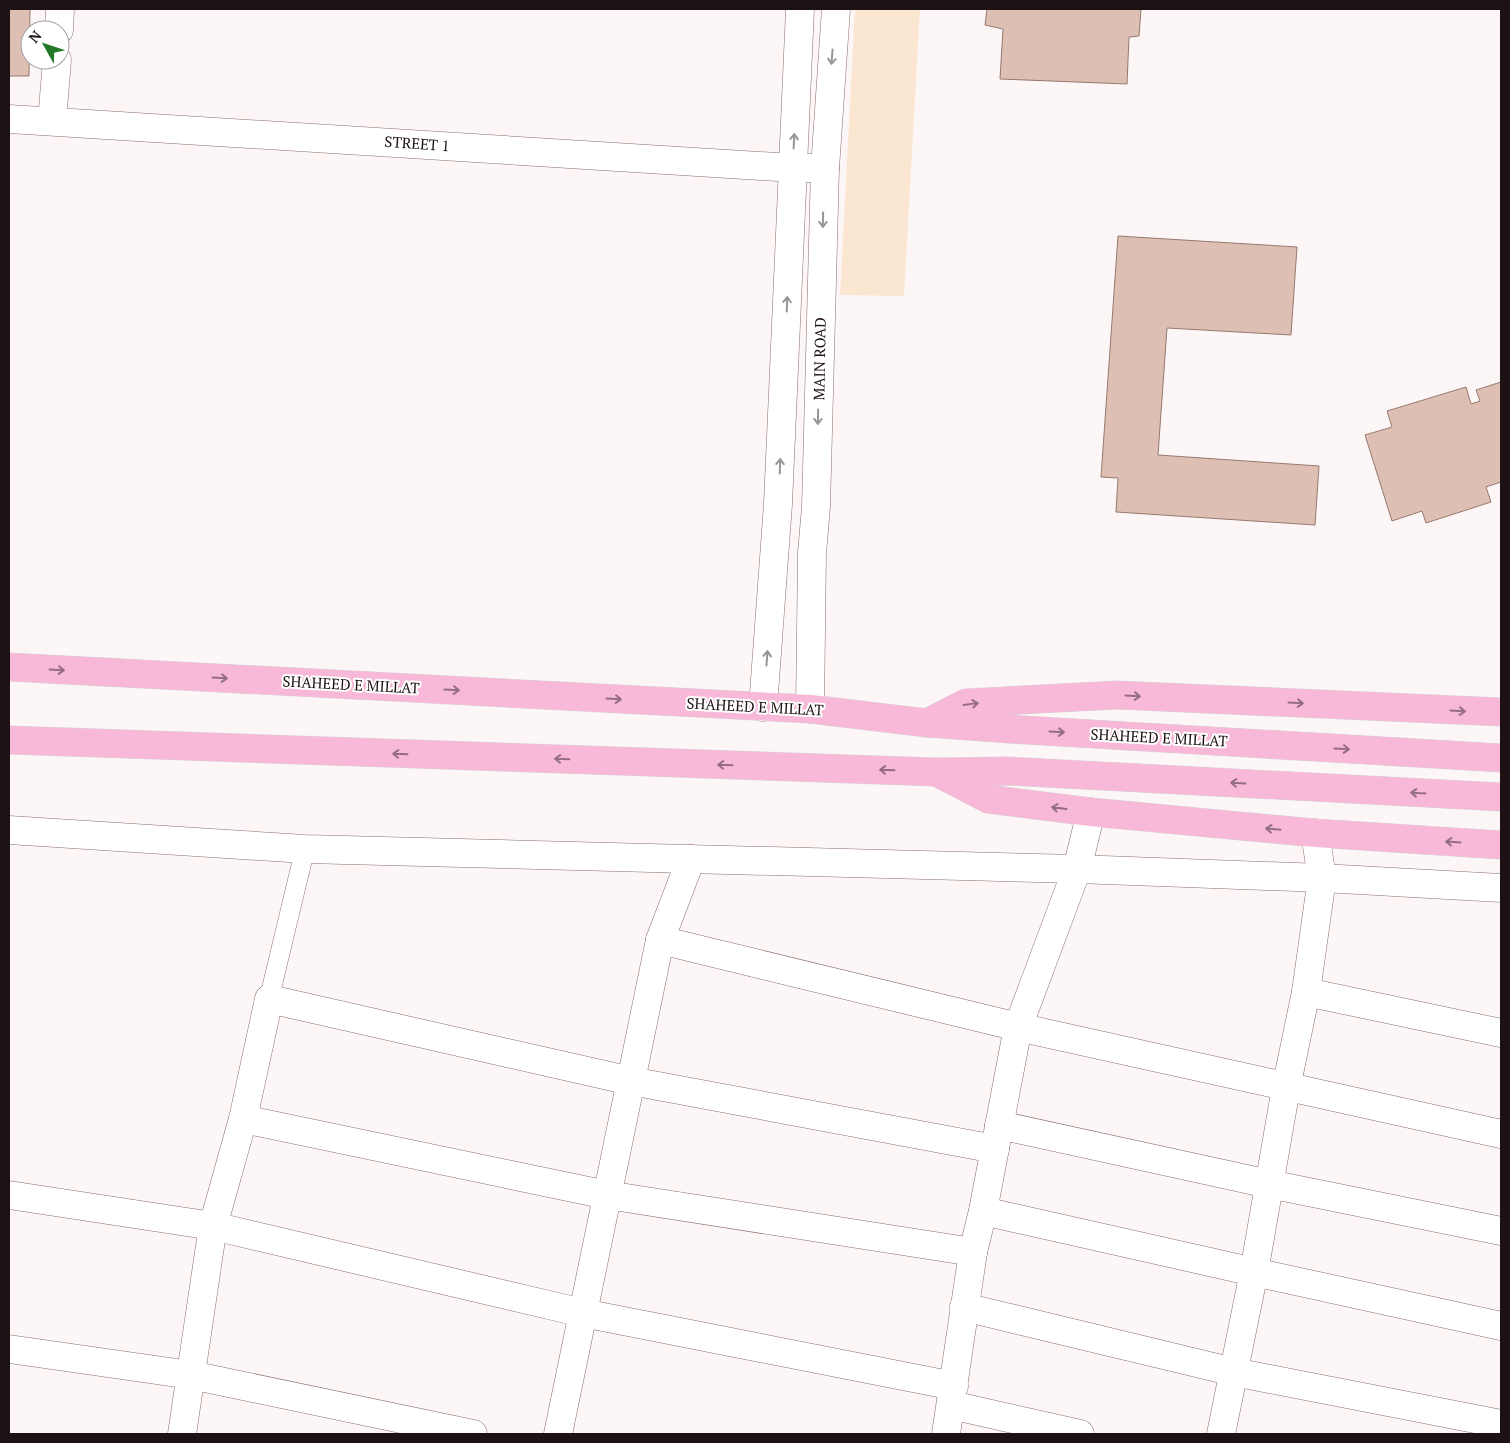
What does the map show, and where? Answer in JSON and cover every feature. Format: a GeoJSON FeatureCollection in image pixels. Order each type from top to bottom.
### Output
{"type":"FeatureCollection","features":[{"type":"Feature","properties":{"kind":"main road","name":"SHAHEED E MILLAT"},"geometry":{"type":"LineString","coordinates":[[9,667],[810,709],[927,723],[1008,730],[1501,758]]}},
{"type":"Feature","properties":{"kind":"main road"},"geometry":{"type":"LineString","coordinates":[[927,723],[966,703],[1117,695],[1501,712]]}},
{"type":"Feature","properties":{"kind":"main road"},"geometry":{"type":"LineString","coordinates":[[9,740],[936,772],[1008,771],[1501,797]]}},
{"type":"Feature","properties":{"kind":"main road"},"geometry":{"type":"LineString","coordinates":[[936,772],[988,799],[1091,812],[1315,833],[1501,845]]}},
{"type":"Feature","properties":{"kind":"street"},"geometry":{"type":"LineString","coordinates":[[764,707],[778,504],[800,9]]}},
{"type":"Feature","properties":{"kind":"street","name":"MAIN ROAD"},"geometry":{"type":"LineString","coordinates":[[810,709],[812,554],[816,507],[824,168],[836,9]]}},
{"type":"Feature","properties":{"kind":"street"},"geometry":{"type":"LineString","coordinates":[[52,121],[55,70]]}},
{"type":"Feature","properties":{"kind":"street","name":"STREET 1"},"geometry":{"type":"LineString","coordinates":[[9,119],[793,168],[824,168]]}},
{"type":"Feature","properties":{"kind":"street"},"geometry":{"type":"LineString","coordinates":[[778,504],[816,507]]}},
{"type":"Feature","properties":{"kind":"street"},"geometry":{"type":"LineString","coordinates":[[770,610],[812,611]]}},
{"type":"Feature","properties":{"kind":"street"},"geometry":{"type":"LineString","coordinates":[[946,1434],[973,1252],[983,1211],[1018,1027],[1077,869],[1091,812]]}},
{"type":"Feature","properties":{"kind":"street"},"geometry":{"type":"LineString","coordinates":[[9,830],[305,849],[1077,869],[1322,878],[1501,888]]}},
{"type":"Feature","properties":{"kind":"street"},"geometry":{"type":"LineString","coordinates":[[1221,1434],[1254,1272],[1286,1088],[1306,992],[1322,878],[1315,833]]}},
{"type":"Feature","properties":{"kind":"street"},"geometry":{"type":"LineString","coordinates":[[558,1434],[660,940],[691,859]]}},
{"type":"Feature","properties":{"kind":"street"},"geometry":{"type":"LineString","coordinates":[[660,940],[1018,1027],[1286,1088],[1501,1134]]}},
{"type":"Feature","properties":{"kind":"street"},"geometry":{"type":"LineString","coordinates":[[1306,992],[1501,1033]]}},
{"type":"Feature","properties":{"kind":"street"},"geometry":{"type":"LineString","coordinates":[[182,1434],[213,1226],[243,1119],[269,999],[631,1081],[997,1137],[1269,1184],[1501,1231]]}},
{"type":"Feature","properties":{"kind":"street"},"geometry":{"type":"LineString","coordinates":[[243,1119],[607,1195],[973,1252]]}},
{"type":"Feature","properties":{"kind":"street"},"geometry":{"type":"LineString","coordinates":[[9,1195],[213,1226],[583,1313],[953,1396],[1080,1434]]}},
{"type":"Feature","properties":{"kind":"street"},"geometry":{"type":"LineString","coordinates":[[983,1211],[1501,1326]]}},
{"type":"Feature","properties":{"kind":"street"},"geometry":{"type":"LineString","coordinates":[[964,1307],[1234,1372],[1501,1424]]}},
{"type":"Feature","properties":{"kind":"street"},"geometry":{"type":"LineString","coordinates":[[9,1349],[191,1375],[473,1434]]}},
{"type":"Feature","properties":{"kind":"lane"},"geometry":{"type":"LineString","coordinates":[[269,999],[305,849]]}},
{"type":"Feature","properties":{"kind":"shaded area"},"geometry":{"type":"Polygon","coordinates":[[[855,9],[920,9],[904,296],[840,295],[855,9]]]}},
{"type":"Feature","properties":{"kind":"building"},"geometry":{"type":"Polygon","coordinates":[[[9,9],[30,9],[30,20],[20,20],[20,70],[29,70],[29,76],[9,76],[9,9]]]}},
{"type":"Feature","properties":{"kind":"building"},"geometry":{"type":"Polygon","coordinates":[[[987,9],[1141,9],[1139,36],[1129,37],[1127,84],[1000,79],[1003,29],[985,25],[987,9]]]}},
{"type":"Feature","properties":{"kind":"building"},"geometry":{"type":"Polygon","coordinates":[[[1118,236],[1297,247],[1291,335],[1167,328],[1158,455],[1319,466],[1315,525],[1116,512],[1118,478],[1101,477],[1118,236]]]}},
{"type":"Feature","properties":{"kind":"building"},"geometry":{"type":"Polygon","coordinates":[[[1501,382],[1501,482],[1486,487],[1491,502],[1426,523],[1422,511],[1392,521],[1365,435],[1392,427],[1387,411],[1466,387],[1471,404],[1480,401],[1476,390],[1501,382]]]}}]}
